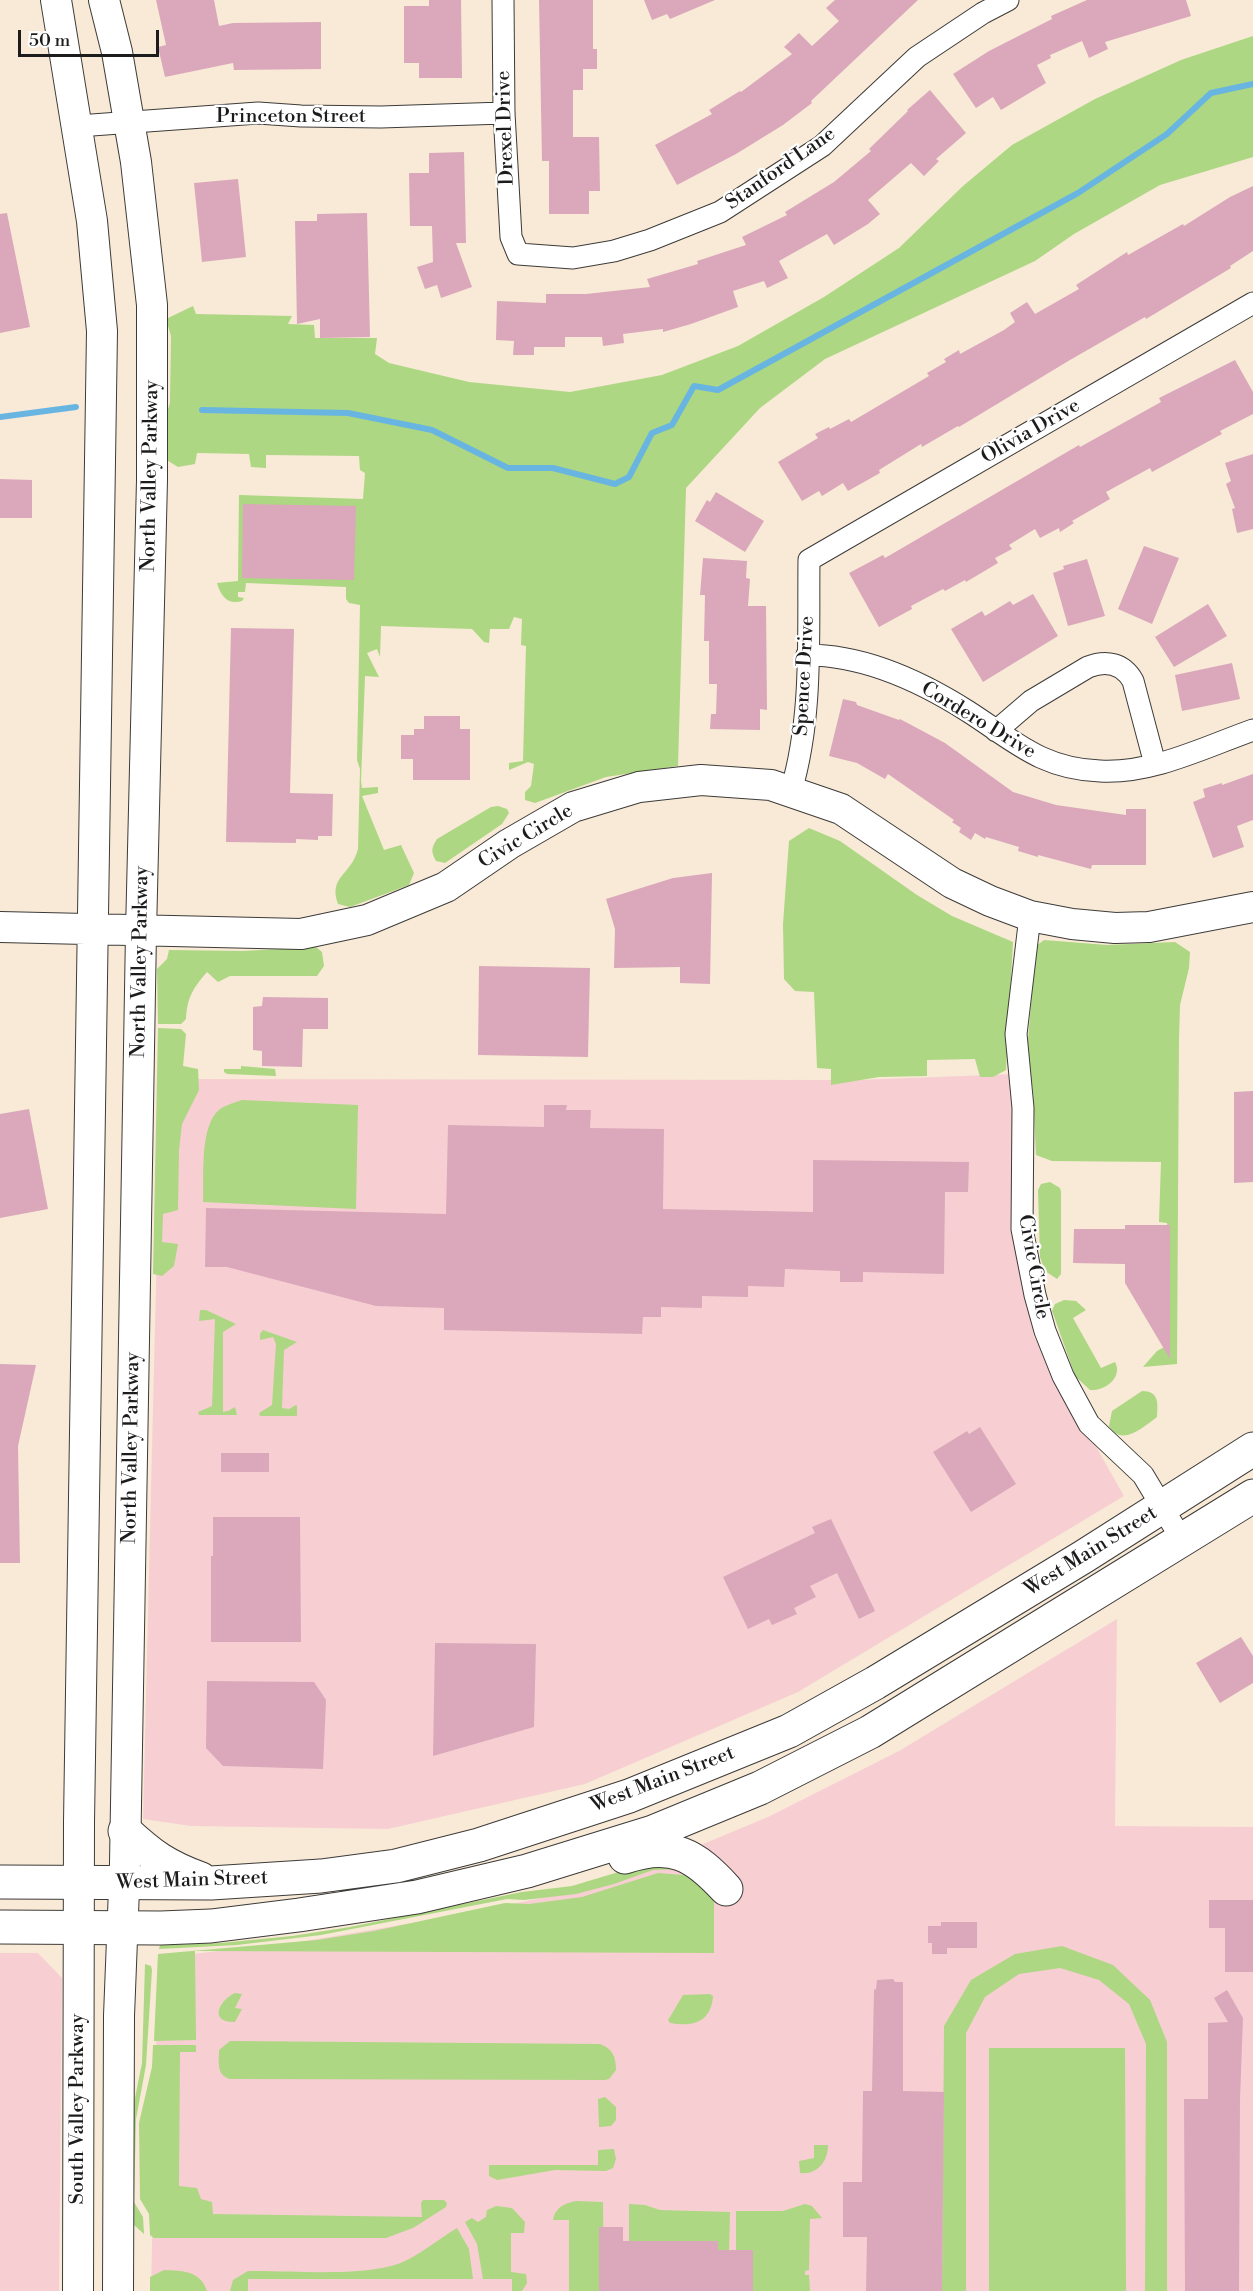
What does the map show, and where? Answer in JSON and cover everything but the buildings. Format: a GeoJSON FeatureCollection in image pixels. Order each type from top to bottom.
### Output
{"type":"FeatureCollection","features":[{"type":"Feature","properties":{"kind":"main road"},"geometry":{"type":"LineString","coordinates":[[56,0],[92,221],[102,331],[79,1928]]}},
{"type":"Feature","properties":{"kind":"main road","name":"North Valley Parkway"},"geometry":{"type":"LineString","coordinates":[[104,0],[117,52],[136,162],[152,305],[152,480],[122,1928]]}},
{"type":"Feature","properties":{"kind":"main road","name":"Civic Circle"},"geometry":{"type":"LineString","coordinates":[[0,927],[301,934],[367,920],[446,887],[509,844],[573,807],[639,787],[701,780],[771,784],[841,809],[952,882],[990,901],[1030,916],[1072,924],[1115,928],[1149,927],[1253,907]]}},
{"type":"Feature","properties":{"kind":"main road"},"geometry":{"type":"LineString","coordinates":[[88,1281],[135,1291]]}},
{"type":"Feature","properties":{"kind":"main road"},"geometry":{"type":"LineString","coordinates":[[86,1419],[132,1421]]}},
{"type":"Feature","properties":{"kind":"main road","name":"West Main Street"},"geometry":{"type":"LineString","coordinates":[[0,1882],[211,1883],[321,1876],[396,1866],[479,1845],[629,1796],[789,1731],[1020,1597],[1253,1449]]}},
{"type":"Feature","properties":{"kind":"main road","name":"West Main Street"},"geometry":{"type":"LineString","coordinates":[[0,1926],[122,1928],[211,1926],[417,1898],[584,1856],[653,1832],[760,1788],[870,1732],[1253,1496]]}},
{"type":"Feature","properties":{"kind":"main road"},"geometry":{"type":"LineString","coordinates":[[84,1521],[130,1522]]}},
{"type":"Feature","properties":{"kind":"main road"},"geometry":{"type":"LineString","coordinates":[[705,1765],[718,1806]]}},
{"type":"Feature","properties":{"kind":"main road"},"geometry":{"type":"LineString","coordinates":[[125,1831],[151,1855],[173,1869],[211,1883]]}},
{"type":"Feature","properties":{"kind":"main road"},"geometry":{"type":"LineString","coordinates":[[527,1871],[588,1869],[635,1853],[666,1849],[706,1867],[726,1889]]}},
{"type":"Feature","properties":{"kind":"main road","name":"South Valley Parkway"},"geometry":{"type":"LineString","coordinates":[[78,2291],[79,1928]]}},
{"type":"Feature","properties":{"kind":"main road","name":"South Valley Parkway"},"geometry":{"type":"LineString","coordinates":[[118,2291],[122,1928]]}},
{"type":"Feature","properties":{"kind":"main road"},"geometry":{"type":"LineString","coordinates":[[78,2256],[118,2257]]}},
{"type":"Feature","properties":{"kind":"street","name":"Drexel Drive"},"geometry":{"type":"LineString","coordinates":[[503,0],[504,113],[511,237],[518,254]]}},
{"type":"Feature","properties":{"kind":"street","name":"Stanford Lane"},"geometry":{"type":"LineString","coordinates":[[518,254],[573,258],[614,251],[650,240],[720,212],[822,146],[917,57],[982,13],[1008,0]]}},
{"type":"Feature","properties":{"kind":"street","name":"Princeton Street"},"geometry":{"type":"LineString","coordinates":[[78,126],[258,113],[381,117],[504,113]]}},
{"type":"Feature","properties":{"kind":"street","name":"Olivia Drive"},"geometry":{"type":"LineString","coordinates":[[809,560],[1253,303]]}},
{"type":"Feature","properties":{"kind":"street","name":"Spence Drive"},"geometry":{"type":"LineString","coordinates":[[790,791],[800,762],[804,736],[809,560]]}},
{"type":"Feature","properties":{"kind":"street","name":"Cordero Drive"},"geometry":{"type":"LineString","coordinates":[[807,655],[834,657],[894,673],[961,707],[1024,750],[1065,767],[1102,772],[1155,764],[1253,730]]}},
{"type":"Feature","properties":{"kind":"street"},"geometry":{"type":"LineString","coordinates":[[996,731],[1030,701],[1088,667],[1109,663],[1124,669],[1133,681],[1155,764]]}},
{"type":"Feature","properties":{"kind":"street","name":"Civic Circle"},"geometry":{"type":"LineString","coordinates":[[1030,916],[1016,1034],[1023,1108],[1022,1230],[1035,1295],[1045,1331],[1063,1376],[1089,1424],[1143,1475],[1182,1540]]}},
{"type":"Feature","properties":{"kind":"shaded area"},"geometry":{"type":"Polygon","coordinates":[[[1015,1074],[1016,1239],[1034,1337],[1124,1496],[798,1692],[585,1784],[388,1829],[191,1826],[143,1819],[161,1079],[857,1080],[1015,1074]]]}},
{"type":"Feature","properties":{"kind":"shaded area"},"geometry":{"type":"Polygon","coordinates":[[[1117,1619],[1115,1826],[1253,1827],[1253,2291],[151,2291],[158,1958],[305,1941],[448,1917],[571,1892],[650,1866],[768,1817],[899,1751],[1117,1619]]]}},
{"type":"Feature","properties":{"kind":"shaded area"},"geometry":{"type":"Polygon","coordinates":[[[0,1953],[38,1953],[62,1978],[59,2291],[0,2291],[0,1953]]]}},
{"type":"Feature","properties":{"kind":"green space"},"geometry":{"type":"Polygon","coordinates":[[[1253,36],[1253,157],[1160,185],[1074,234],[1035,261],[825,359],[760,408],[686,488],[678,766],[606,777],[535,803],[525,800],[525,792],[531,786],[534,764],[528,762],[509,770],[509,763],[523,761],[526,646],[521,645],[522,619],[514,617],[509,629],[490,629],[489,643],[484,642],[472,629],[381,626],[380,657],[377,649],[367,653],[379,677],[365,676],[361,781],[362,788],[378,787],[378,793],[362,796],[384,850],[401,845],[414,873],[409,885],[350,907],[338,904],[336,887],[338,881],[351,865],[358,849],[360,605],[349,603],[346,599],[346,587],[246,583],[245,592],[238,592],[238,597],[244,598],[242,601],[233,602],[223,596],[217,583],[238,581],[239,495],[363,499],[365,473],[360,470],[359,456],[266,455],[266,468],[251,467],[249,454],[197,453],[195,464],[178,467],[165,459],[166,415],[170,403],[171,336],[166,319],[193,306],[196,314],[292,316],[288,324],[314,325],[315,338],[377,338],[375,354],[389,363],[469,382],[570,392],[662,375],[738,346],[824,297],[899,248],[963,186],[1012,145],[1095,99],[1181,60],[1253,36]]]}},
{"type":"Feature","properties":{"kind":"green space"},"geometry":{"type":"Polygon","coordinates":[[[498,806],[507,809],[509,813],[502,824],[445,863],[436,861],[432,850],[437,839],[491,807],[498,806]]]}},
{"type":"Feature","properties":{"kind":"green space"},"geometry":{"type":"Polygon","coordinates":[[[809,828],[840,841],[917,895],[952,916],[1013,942],[1006,1070],[993,1077],[980,1077],[975,1059],[927,1060],[927,1076],[879,1077],[831,1085],[831,1069],[817,1068],[814,992],[795,991],[784,979],[783,924],[789,841],[809,828]]]}},
{"type":"Feature","properties":{"kind":"green space"},"geometry":{"type":"Polygon","coordinates":[[[1044,940],[1107,945],[1175,942],[1190,952],[1189,968],[1180,1005],[1177,1364],[1143,1367],[1157,1351],[1168,1345],[1168,1231],[1167,1223],[1159,1222],[1161,1162],[1052,1161],[1036,1155],[1033,1091],[1027,1051],[1036,946],[1044,940]]]}},
{"type":"Feature","properties":{"kind":"green space"},"geometry":{"type":"Polygon","coordinates":[[[316,947],[322,952],[324,966],[317,976],[230,976],[218,982],[207,972],[192,994],[186,1019],[181,1024],[158,1024],[157,969],[167,959],[169,950],[243,951],[316,947]]]}},
{"type":"Feature","properties":{"kind":"green space"},"geometry":{"type":"Polygon","coordinates":[[[158,1028],[181,1029],[186,1034],[183,1066],[198,1069],[199,1090],[182,1124],[178,1210],[163,1214],[162,1242],[178,1244],[174,1266],[162,1276],[153,1274],[158,1028]]]}},
{"type":"Feature","properties":{"kind":"green space"},"geometry":{"type":"Polygon","coordinates":[[[241,1066],[275,1069],[276,1076],[224,1072],[224,1069],[241,1069],[241,1066]]]}},
{"type":"Feature","properties":{"kind":"green space"},"geometry":{"type":"Polygon","coordinates":[[[242,1100],[358,1105],[356,1209],[203,1202],[204,1152],[209,1127],[213,1117],[220,1109],[242,1100]]]}},
{"type":"Feature","properties":{"kind":"green space"},"geometry":{"type":"Polygon","coordinates":[[[1050,1182],[1060,1188],[1061,1192],[1061,1274],[1057,1279],[1045,1271],[1040,1257],[1038,1190],[1041,1184],[1050,1182]]]}},
{"type":"Feature","properties":{"kind":"green space"},"geometry":{"type":"Polygon","coordinates":[[[1064,1300],[1076,1301],[1086,1310],[1073,1318],[1101,1368],[1115,1362],[1117,1373],[1107,1386],[1090,1390],[1075,1376],[1052,1311],[1055,1304],[1064,1300]]]}},
{"type":"Feature","properties":{"kind":"green space"},"geometry":{"type":"Polygon","coordinates":[[[200,1310],[206,1310],[236,1324],[223,1332],[223,1412],[235,1407],[237,1415],[199,1415],[198,1412],[212,1406],[215,1319],[199,1321],[200,1310]]]}},
{"type":"Feature","properties":{"kind":"green space"},"geometry":{"type":"Polygon","coordinates":[[[263,1330],[297,1342],[284,1350],[282,1408],[289,1409],[296,1405],[297,1416],[260,1416],[259,1413],[272,1405],[276,1344],[273,1337],[260,1340],[263,1330]]]}},
{"type":"Feature","properties":{"kind":"green space"},"geometry":{"type":"Polygon","coordinates":[[[1142,1391],[1152,1393],[1156,1399],[1157,1417],[1132,1434],[1120,1435],[1114,1432],[1109,1426],[1112,1411],[1142,1391]]]}},
{"type":"Feature","properties":{"kind":"green space"},"geometry":{"type":"Polygon","coordinates":[[[645,1864],[681,1869],[653,1870],[576,1894],[524,1900],[507,1899],[321,1935],[237,1945],[159,1949],[160,1945],[221,1943],[350,1927],[522,1892],[572,1886],[645,1864]]]}},
{"type":"Feature","properties":{"kind":"green space"},"geometry":{"type":"Polygon","coordinates":[[[688,1865],[711,1890],[714,1902],[714,1953],[195,1951],[196,2040],[154,2041],[158,1954],[317,1940],[374,1931],[505,1903],[529,1904],[582,1897],[658,1873],[683,1875],[688,1865]]]}},
{"type":"Feature","properties":{"kind":"green space"},"geometry":{"type":"Polygon","coordinates":[[[1062,1946],[1113,1965],[1150,2000],[1167,2042],[1167,2291],[1145,2291],[1146,2044],[1129,2004],[1099,1980],[1060,1968],[1019,1974],[985,1997],[966,2033],[966,2291],[942,2291],[944,2026],[971,1980],[1015,1954],[1062,1946]]]}},
{"type":"Feature","properties":{"kind":"green space"},"geometry":{"type":"Polygon","coordinates":[[[145,1964],[151,1966],[152,1970],[146,2065],[136,2119],[134,2202],[143,2217],[144,2234],[134,2225],[130,2214],[131,2118],[142,2063],[145,1964]]]}},
{"type":"Feature","properties":{"kind":"green space"},"geometry":{"type":"Polygon","coordinates":[[[235,1993],[242,1994],[235,2008],[242,2009],[235,2022],[227,2021],[222,2019],[219,2011],[224,2001],[235,1993]]]}},
{"type":"Feature","properties":{"kind":"green space"},"geometry":{"type":"Polygon","coordinates":[[[710,1994],[713,1996],[712,2005],[700,2021],[687,2024],[670,2023],[668,2020],[683,1995],[710,1994]]]}},
{"type":"Feature","properties":{"kind":"green space"},"geometry":{"type":"Polygon","coordinates":[[[230,2041],[600,2044],[613,2054],[616,2070],[609,2079],[605,2080],[230,2079],[220,2071],[219,2050],[230,2041]]]}},
{"type":"Feature","properties":{"kind":"green space"},"geometry":{"type":"Polygon","coordinates":[[[153,2045],[196,2045],[196,2052],[180,2052],[179,2186],[197,2188],[201,2199],[212,2202],[213,2214],[422,2217],[421,2203],[423,2200],[444,2200],[447,2203],[446,2207],[413,2228],[386,2238],[154,2238],[150,2235],[149,2214],[140,2199],[139,2123],[152,2067],[153,2045]]]}},
{"type":"Feature","properties":{"kind":"green space"},"geometry":{"type":"Polygon","coordinates":[[[989,2048],[1125,2048],[1126,2291],[989,2291],[989,2048]]]}},
{"type":"Feature","properties":{"kind":"green space"},"geometry":{"type":"Polygon","coordinates":[[[605,2097],[616,2107],[616,2120],[611,2126],[599,2127],[598,2099],[605,2097]]]}},
{"type":"Feature","properties":{"kind":"green space"},"geometry":{"type":"Polygon","coordinates":[[[814,2145],[828,2145],[824,2162],[812,2172],[800,2173],[799,2161],[814,2158],[814,2145]]]}},
{"type":"Feature","properties":{"kind":"green space"},"geometry":{"type":"Polygon","coordinates":[[[614,2149],[616,2159],[613,2168],[606,2171],[555,2170],[497,2180],[489,2176],[489,2165],[598,2165],[598,2150],[614,2149]]]}},
{"type":"Feature","properties":{"kind":"green space"},"geometry":{"type":"Polygon","coordinates":[[[576,2201],[603,2202],[604,2291],[569,2291],[569,2220],[553,2220],[561,2207],[576,2201]]]}},
{"type":"Feature","properties":{"kind":"green space"},"geometry":{"type":"Polygon","coordinates":[[[629,2204],[645,2205],[660,2210],[730,2212],[729,2253],[629,2257],[629,2204]]]}},
{"type":"Feature","properties":{"kind":"green space"},"geometry":{"type":"Polygon","coordinates":[[[805,2204],[812,2206],[822,2218],[810,2219],[809,2270],[805,2271],[805,2275],[809,2275],[810,2291],[750,2291],[736,2251],[736,2211],[783,2211],[805,2204]]]}},
{"type":"Feature","properties":{"kind":"green space"},"geometry":{"type":"Polygon","coordinates":[[[496,2206],[512,2208],[525,2222],[524,2233],[511,2233],[511,2272],[526,2274],[527,2283],[522,2291],[512,2291],[512,2279],[483,2279],[477,2244],[465,2222],[472,2218],[478,2222],[486,2217],[487,2210],[496,2206]]]}},
{"type":"Feature","properties":{"kind":"green space"},"geometry":{"type":"Polygon","coordinates":[[[457,2228],[469,2249],[473,2279],[248,2279],[248,2291],[230,2291],[233,2280],[248,2271],[348,2272],[387,2267],[403,2262],[457,2228]]]}},
{"type":"Feature","properties":{"kind":"green space"},"geometry":{"type":"Polygon","coordinates":[[[164,2270],[195,2275],[207,2291],[150,2291],[150,2277],[164,2270]]]}},
{"type":"Feature","properties":{"kind":"waterway"},"geometry":{"type":"LineString","coordinates":[[202,410],[348,413],[432,430],[508,468],[553,468],[615,484],[629,477],[652,433],[672,425],[694,386],[718,390],[1078,193],[1167,134],[1211,93],[1253,84]]}},
{"type":"Feature","properties":{"kind":"waterway"},"geometry":{"type":"LineString","coordinates":[[0,417],[76,407]]}}]}
